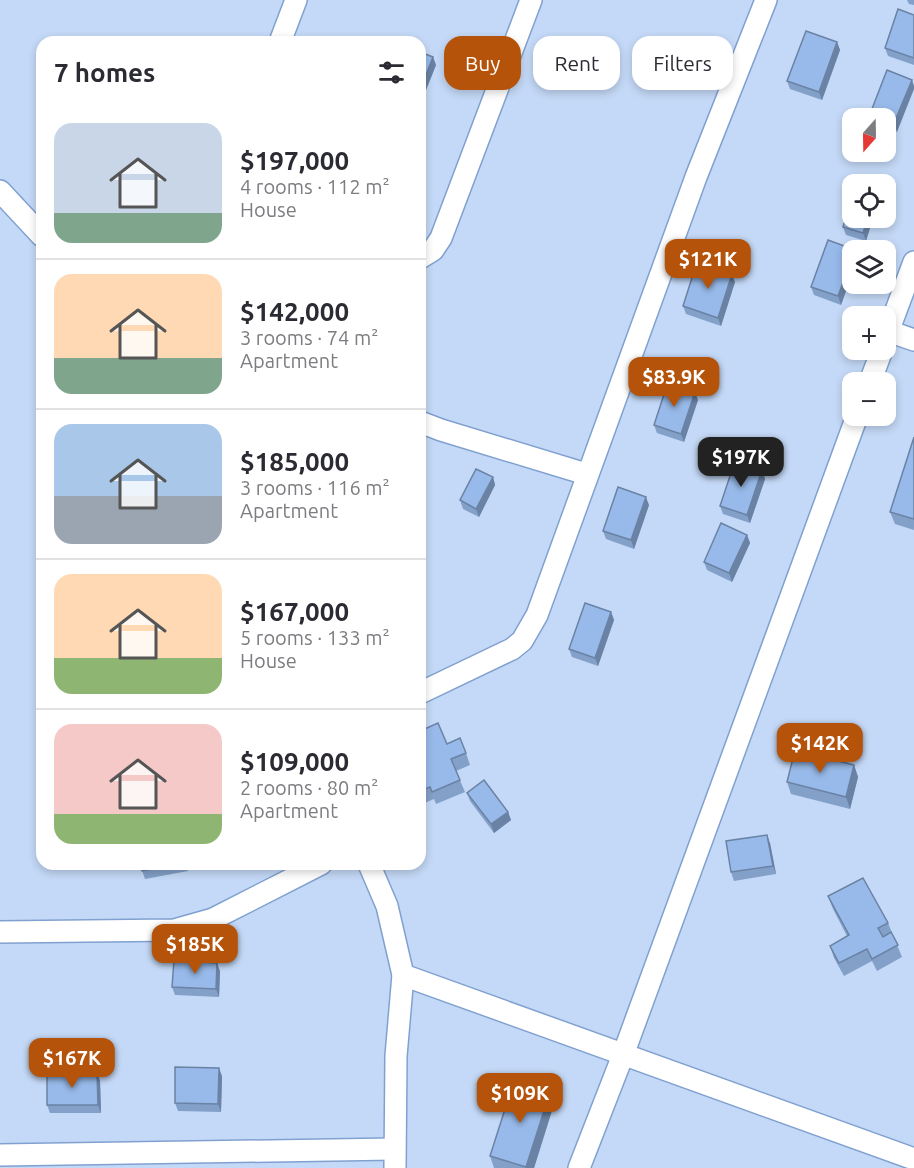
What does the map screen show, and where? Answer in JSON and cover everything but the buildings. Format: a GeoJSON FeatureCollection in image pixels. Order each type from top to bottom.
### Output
{"type":"FeatureCollection","features":[{"type":"Feature","properties":{"kind":"street"},"geometry":{"type":"LineString","coordinates":[[282,36],[296,0]]}},
{"type":"Feature","properties":{"kind":"street"},"geometry":{"type":"LineString","coordinates":[[426,254],[433,250],[441,238],[531,0]]}},
{"type":"Feature","properties":{"kind":"street"},"geometry":{"type":"LineString","coordinates":[[426,690],[512,649],[522,640],[537,615],[586,474],[696,177],[766,0]]}},
{"type":"Feature","properties":{"kind":"street"},"geometry":{"type":"LineString","coordinates":[[0,191],[36,230]]}},
{"type":"Feature","properties":{"kind":"street"},"geometry":{"type":"LineString","coordinates":[[896,310],[914,262]]}},
{"type":"Feature","properties":{"kind":"street"},"geometry":{"type":"LineString","coordinates":[[896,340],[914,340]]}},
{"type":"Feature","properties":{"kind":"street"},"geometry":{"type":"LineString","coordinates":[[426,424],[586,474]]}},
{"type":"Feature","properties":{"kind":"street"},"geometry":{"type":"LineString","coordinates":[[579,1168],[623,1055],[853,426]]}},
{"type":"Feature","properties":{"kind":"street"},"geometry":{"type":"LineString","coordinates":[[0,932],[174,930],[213,919],[309,870]]}},
{"type":"Feature","properties":{"kind":"street"},"geometry":{"type":"LineString","coordinates":[[0,1155],[394,1159],[396,1056],[403,975],[387,906],[372,870]]}},
{"type":"Feature","properties":{"kind":"street"},"geometry":{"type":"LineString","coordinates":[[403,975],[914,1159]]}}]}
